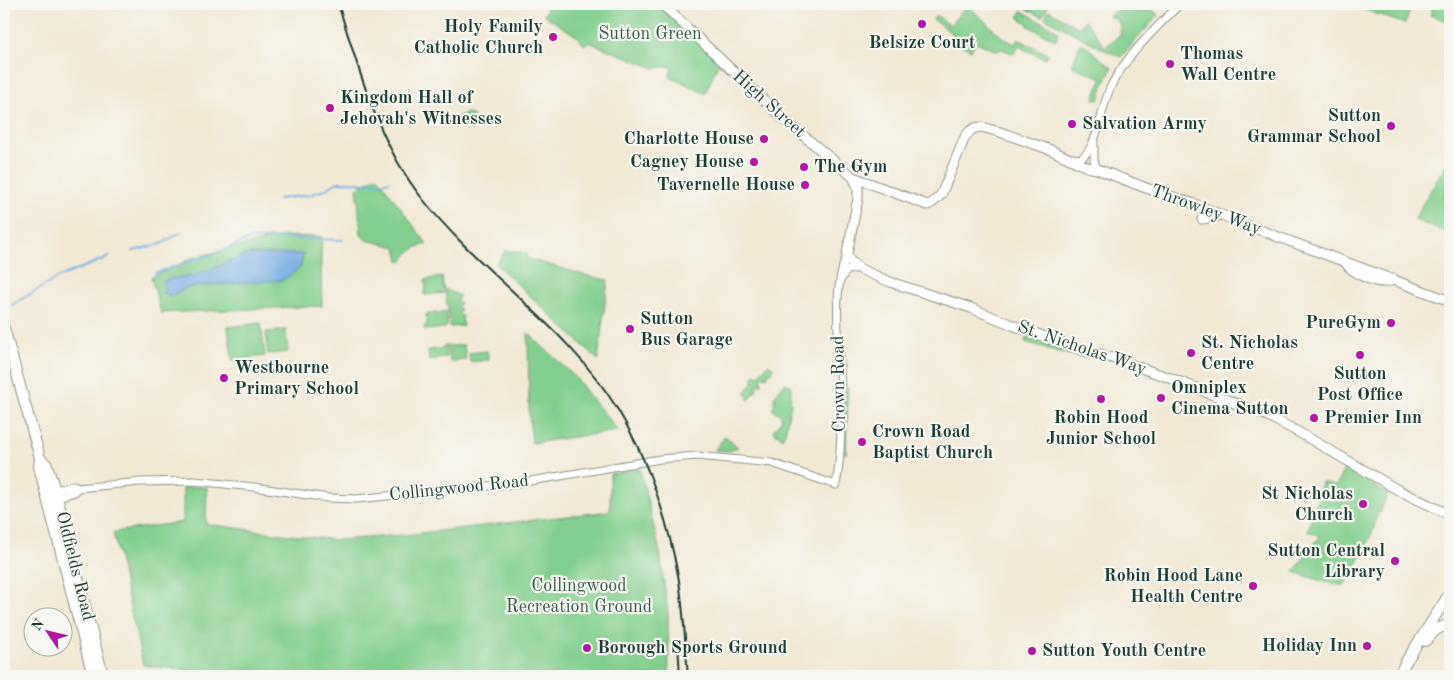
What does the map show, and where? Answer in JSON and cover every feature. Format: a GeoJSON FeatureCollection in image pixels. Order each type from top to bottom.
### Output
{"type":"FeatureCollection","features":[{"type":"Feature","properties":{"kind":"highway","name":"Oldfields Road"},"geometry":{"type":"LineString","coordinates":[[4,328],[40,458],[47,465],[52,495],[93,676]]}},
{"type":"Feature","properties":{"kind":"highway","name":"Oldfields Road"},"geometry":{"type":"LineString","coordinates":[[52,495],[103,676]]}},
{"type":"Feature","properties":{"kind":"highway"},"geometry":{"type":"LineString","coordinates":[[1399,676],[1405,663],[1450,593]]}},
{"type":"Feature","properties":{"kind":"highway"},"geometry":{"type":"LineString","coordinates":[[1404,676],[1432,632],[1443,625],[1450,624]]}},
{"type":"Feature","properties":{"kind":"main road","name":"High Street"},"geometry":{"type":"LineString","coordinates":[[662,4],[786,120],[853,178],[926,205],[932,203],[940,195]]}},
{"type":"Feature","properties":{"kind":"main road","name":"Throwley Way"},"geometry":{"type":"LineString","coordinates":[[940,195],[965,137],[975,128],[987,128],[1051,150],[1086,167],[1097,169],[1205,208],[1450,300]]}},
{"type":"Feature","properties":{"kind":"main road","name":"Crown Road"},"geometry":{"type":"LineString","coordinates":[[847,254],[858,198],[858,187],[853,178]]}},
{"type":"Feature","properties":{"kind":"main road"},"geometry":{"type":"LineString","coordinates":[[858,198],[865,188],[870,186],[879,188]]}},
{"type":"Feature","properties":{"kind":"main road"},"geometry":{"type":"LineString","coordinates":[[1202,218],[1220,215]]}},
{"type":"Feature","properties":{"kind":"main road","name":"St. Nicholas Way"},"geometry":{"type":"LineString","coordinates":[[847,254],[849,260],[860,269],[890,282],[971,308],[1008,324],[1087,352],[1100,354],[1161,375],[1268,416],[1398,490],[1450,515]]}},
{"type":"Feature","properties":{"kind":"street"},"geometry":{"type":"LineString","coordinates":[[1069,158],[1080,159],[1088,152],[1094,140],[1105,101],[1117,75],[1154,31],[1180,4]]}},
{"type":"Feature","properties":{"kind":"street"},"geometry":{"type":"LineString","coordinates":[[1094,140],[1094,160],[1097,169]]}},
{"type":"Feature","properties":{"kind":"street","name":"Crown Road"},"geometry":{"type":"LineString","coordinates":[[836,485],[840,458],[841,427],[839,283],[847,254]]}},
{"type":"Feature","properties":{"kind":"street"},"geometry":{"type":"LineString","coordinates":[[839,283],[845,271],[851,268],[860,269]]}},
{"type":"Feature","properties":{"kind":"street","name":"Collingwood Road"},"geometry":{"type":"LineString","coordinates":[[52,495],[75,492],[77,488],[141,482],[194,481],[328,498],[356,499],[501,485],[660,459],[697,456],[772,463],[836,485]]}},
{"type":"Feature","properties":{"kind":"green space","name":"Sutton Green"},"geometry":{"type":"Polygon","coordinates":[[[549,4],[662,4],[720,60],[705,94],[670,76],[672,68],[670,66],[655,68],[588,42],[584,45],[578,37],[544,15],[549,4]]]}},
{"type":"Feature","properties":{"kind":"green space"},"geometry":{"type":"Polygon","coordinates":[[[1018,4],[1039,4],[1048,7],[1042,17],[1018,4]]]}},
{"type":"Feature","properties":{"kind":"green space"},"geometry":{"type":"Polygon","coordinates":[[[1125,4],[1132,4],[1137,7],[1140,4],[1146,4],[1158,15],[1121,57],[1045,18],[1049,10],[1079,28],[1085,20],[1105,47],[1121,34],[1119,30],[1120,25],[1116,19],[1109,16],[1125,4]]]}},
{"type":"Feature","properties":{"kind":"green space"},"geometry":{"type":"Polygon","coordinates":[[[1365,4],[1412,4],[1405,24],[1362,9],[1365,4]]]}},
{"type":"Feature","properties":{"kind":"green space"},"geometry":{"type":"Polygon","coordinates":[[[1434,4],[1450,6],[1450,22],[1430,15],[1434,4]]]}},
{"type":"Feature","properties":{"kind":"green space"},"geometry":{"type":"Polygon","coordinates":[[[967,5],[1002,37],[1015,44],[1018,39],[1048,54],[1045,59],[1018,46],[1014,54],[1002,49],[997,51],[976,42],[971,50],[950,40],[954,35],[933,19],[936,15],[950,25],[967,5]]]}},
{"type":"Feature","properties":{"kind":"green space"},"geometry":{"type":"Polygon","coordinates":[[[1022,11],[1058,31],[1056,40],[1028,26],[1027,23],[1018,17],[1022,11]]]}},
{"type":"Feature","properties":{"kind":"green space"},"geometry":{"type":"Polygon","coordinates":[[[1081,42],[1112,68],[1099,100],[1094,99],[1102,78],[1072,66],[1081,42]]]}},
{"type":"Feature","properties":{"kind":"green space"},"geometry":{"type":"Polygon","coordinates":[[[466,113],[474,116],[469,129],[448,121],[466,113]]]}},
{"type":"Feature","properties":{"kind":"green space"},"geometry":{"type":"Polygon","coordinates":[[[1448,161],[1450,162],[1450,234],[1415,220],[1448,161]]]}},
{"type":"Feature","properties":{"kind":"green space"},"geometry":{"type":"Polygon","coordinates":[[[377,176],[427,244],[412,250],[402,262],[399,261],[396,247],[366,240],[361,235],[357,188],[377,176]]]}},
{"type":"Feature","properties":{"kind":"green space"},"geometry":{"type":"Polygon","coordinates":[[[284,236],[322,237],[322,306],[161,313],[151,277],[195,257],[284,236]]]}},
{"type":"Feature","properties":{"kind":"green space"},"geometry":{"type":"Polygon","coordinates":[[[506,250],[527,253],[526,258],[608,280],[598,360],[496,264],[506,250]]]}},
{"type":"Feature","properties":{"kind":"green space"},"geometry":{"type":"Polygon","coordinates":[[[442,277],[444,293],[424,295],[424,291],[426,291],[425,280],[442,277]]]}},
{"type":"Feature","properties":{"kind":"green space"},"geometry":{"type":"Polygon","coordinates":[[[445,289],[460,296],[457,300],[460,303],[458,306],[461,310],[458,313],[462,316],[463,326],[450,327],[445,289]]]}},
{"type":"Feature","properties":{"kind":"green space"},"geometry":{"type":"Polygon","coordinates":[[[446,312],[447,325],[445,328],[425,330],[424,326],[427,326],[426,314],[446,312]]]}},
{"type":"Feature","properties":{"kind":"green space"},"geometry":{"type":"Polygon","coordinates":[[[261,323],[265,356],[232,360],[228,327],[261,323]]]}},
{"type":"Feature","properties":{"kind":"green space"},"geometry":{"type":"Polygon","coordinates":[[[286,330],[288,352],[268,354],[266,332],[286,330]]]}},
{"type":"Feature","properties":{"kind":"green space"},"geometry":{"type":"Polygon","coordinates":[[[528,333],[575,377],[618,431],[532,443],[529,415],[528,333]]]}},
{"type":"Feature","properties":{"kind":"green space"},"geometry":{"type":"Polygon","coordinates":[[[1026,337],[1070,352],[1069,355],[1025,342],[1026,337]]]}},
{"type":"Feature","properties":{"kind":"green space"},"geometry":{"type":"Polygon","coordinates":[[[446,345],[447,357],[429,361],[428,350],[443,348],[446,345]]]}},
{"type":"Feature","properties":{"kind":"green space"},"geometry":{"type":"Polygon","coordinates":[[[464,345],[466,360],[450,362],[448,346],[464,345]]]}},
{"type":"Feature","properties":{"kind":"green space"},"geometry":{"type":"Polygon","coordinates":[[[487,351],[489,360],[470,362],[469,353],[487,351]]]}},
{"type":"Feature","properties":{"kind":"green space"},"geometry":{"type":"Polygon","coordinates":[[[768,364],[774,368],[772,372],[768,373],[768,376],[761,377],[762,384],[757,385],[757,389],[749,400],[747,399],[749,396],[745,393],[754,381],[752,378],[755,374],[758,376],[768,364]]]}},
{"type":"Feature","properties":{"kind":"green space"},"geometry":{"type":"Polygon","coordinates":[[[785,383],[791,385],[791,402],[785,433],[782,438],[773,431],[782,419],[780,414],[772,409],[776,398],[773,398],[785,383]]]}},
{"type":"Feature","properties":{"kind":"green space"},"geometry":{"type":"Polygon","coordinates":[[[845,388],[848,388],[846,454],[844,452],[845,388]]]}},
{"type":"Feature","properties":{"kind":"green space"},"geometry":{"type":"Polygon","coordinates":[[[725,436],[738,447],[730,451],[715,450],[725,436]]]}},
{"type":"Feature","properties":{"kind":"green space"},"geometry":{"type":"Polygon","coordinates":[[[1345,466],[1388,495],[1381,512],[1376,517],[1372,532],[1360,559],[1343,586],[1294,572],[1320,536],[1308,531],[1322,482],[1336,486],[1345,466]]]}},
{"type":"Feature","properties":{"kind":"green space","name":"Collingwood Recreation Ground"},"geometry":{"type":"Polygon","coordinates":[[[640,469],[660,552],[668,613],[669,676],[230,676],[143,665],[113,532],[183,522],[183,487],[207,487],[206,524],[337,540],[404,535],[610,511],[610,474],[640,469]]]}},
{"type":"Feature","properties":{"kind":"water"},"geometry":{"type":"Polygon","coordinates":[[[248,254],[303,254],[301,267],[283,280],[185,288],[171,296],[164,293],[164,281],[171,278],[193,276],[248,254]]]}},
{"type":"Feature","properties":{"kind":"waterway"},"geometry":{"type":"LineString","coordinates":[[278,199],[309,195],[324,190],[338,182],[379,183],[390,181]]}},
{"type":"Feature","properties":{"kind":"waterway"},"geometry":{"type":"LineString","coordinates":[[133,251],[161,244],[181,232]]}},
{"type":"Feature","properties":{"kind":"waterway"},"geometry":{"type":"LineString","coordinates":[[155,273],[251,239],[343,240]]}},
{"type":"Feature","properties":{"kind":"waterway"},"geometry":{"type":"LineString","coordinates":[[12,305],[59,277],[109,257]]}},
{"type":"Feature","properties":{"kind":"railway"},"geometry":{"type":"LineString","coordinates":[[338,4],[362,80],[381,129],[393,153],[421,197],[444,225],[574,352],[598,380],[629,429],[655,490],[668,532],[682,600],[688,676]]}},
{"type":"Feature","properties":{"kind":"railway"},"geometry":{"type":"LineString","coordinates":[[678,644],[680,676]]}},
{"type":"Feature","properties":{"kind":"place","name":"Belsize Court"},"geometry":{"type":"Point","coordinates":[922,24]}},
{"type":"Feature","properties":{"kind":"place","name":"Holy Family Catholic Church"},"geometry":{"type":"Point","coordinates":[553,37]}},
{"type":"Feature","properties":{"kind":"place","name":"Thomas Wall Centre"},"geometry":{"type":"Point","coordinates":[1170,64]}},
{"type":"Feature","properties":{"kind":"place","name":"Kingdom Hall of Jehovah's Witnesses"},"geometry":{"type":"Point","coordinates":[330,108]}},
{"type":"Feature","properties":{"kind":"place","name":"Salvation Army"},"geometry":{"type":"Point","coordinates":[1072,124]}},
{"type":"Feature","properties":{"kind":"place","name":"Sutton Grammar School"},"geometry":{"type":"Point","coordinates":[1391,126]}},
{"type":"Feature","properties":{"kind":"place","name":"Charlotte House"},"geometry":{"type":"Point","coordinates":[764,139]}},
{"type":"Feature","properties":{"kind":"place","name":"Cagney House"},"geometry":{"type":"Point","coordinates":[754,162]}},
{"type":"Feature","properties":{"kind":"place","name":"The Gym"},"geometry":{"type":"Point","coordinates":[804,167]}},
{"type":"Feature","properties":{"kind":"place","name":"Tavernelle House"},"geometry":{"type":"Point","coordinates":[805,185]}},
{"type":"Feature","properties":{"kind":"place","name":"PureGym"},"geometry":{"type":"Point","coordinates":[1391,323]}},
{"type":"Feature","properties":{"kind":"place","name":"Sutton Bus Garage"},"geometry":{"type":"Point","coordinates":[630,329]}},
{"type":"Feature","properties":{"kind":"place","name":"St. Nicholas Centre"},"geometry":{"type":"Point","coordinates":[1191,353]}},
{"type":"Feature","properties":{"kind":"place","name":"Sutton Post Office"},"geometry":{"type":"Point","coordinates":[1360,355]}},
{"type":"Feature","properties":{"kind":"place","name":"Westbourne Primary School"},"geometry":{"type":"Point","coordinates":[224,378]}},
{"type":"Feature","properties":{"kind":"place","name":"Omniplex Cinema Sutton"},"geometry":{"type":"Point","coordinates":[1161,398]}},
{"type":"Feature","properties":{"kind":"place","name":"Robin Hood Junior School"},"geometry":{"type":"Point","coordinates":[1101,399]}},
{"type":"Feature","properties":{"kind":"place","name":"Premier Inn"},"geometry":{"type":"Point","coordinates":[1314,418]}},
{"type":"Feature","properties":{"kind":"place","name":"Crown Road Baptist Church"},"geometry":{"type":"Point","coordinates":[862,442]}},
{"type":"Feature","properties":{"kind":"place","name":"St Nicholas Church"},"geometry":{"type":"Point","coordinates":[1363,504]}},
{"type":"Feature","properties":{"kind":"place","name":"Sutton Central Library"},"geometry":{"type":"Point","coordinates":[1395,561]}},
{"type":"Feature","properties":{"kind":"place","name":"Robin Hood Lane Health Centre"},"geometry":{"type":"Point","coordinates":[1253,586]}},
{"type":"Feature","properties":{"kind":"place","name":"Holiday Inn"},"geometry":{"type":"Point","coordinates":[1367,646]}},
{"type":"Feature","properties":{"kind":"place","name":"Borough Sports Ground"},"geometry":{"type":"Point","coordinates":[587,648]}},
{"type":"Feature","properties":{"kind":"place","name":"Sutton Youth Centre"},"geometry":{"type":"Point","coordinates":[1032,651]}}]}
